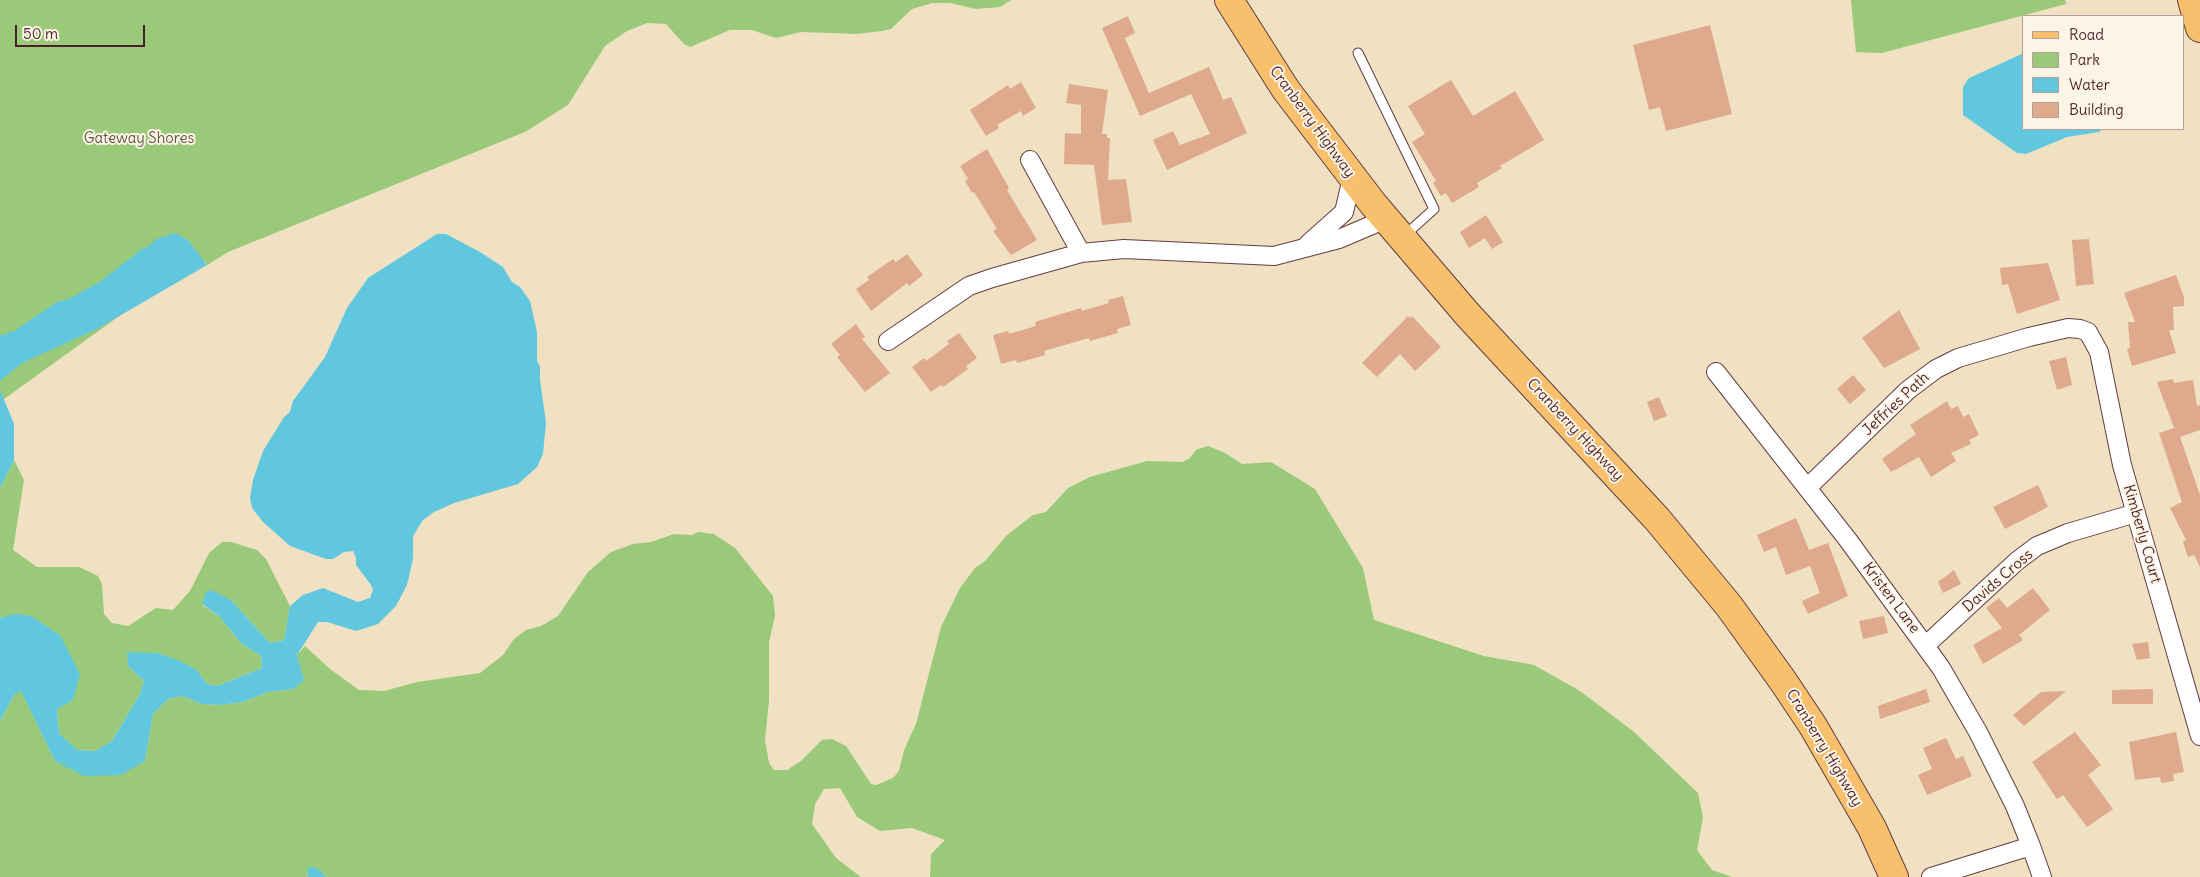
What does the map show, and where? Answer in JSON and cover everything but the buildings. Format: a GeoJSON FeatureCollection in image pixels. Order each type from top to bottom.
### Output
{"type":"FeatureCollection","features":[{"type":"Feature","properties":{"kind":"main road","name":"Cranberry Highway"},"geometry":{"type":"LineString","coordinates":[[1229,0],[1286,90],[1352,178],[1474,322],[1657,519],[1729,606],[1813,726],[1872,828],[1894,877]]}},
{"type":"Feature","properties":{"kind":"main road"},"geometry":{"type":"LineString","coordinates":[[2192,0],[2200,28]]}},
{"type":"Feature","properties":{"kind":"street"},"geometry":{"type":"LineString","coordinates":[[1030,160],[1081,253]]}},
{"type":"Feature","properties":{"kind":"street"},"geometry":{"type":"LineString","coordinates":[[1303,248],[1344,212],[1352,178]]}},
{"type":"Feature","properties":{"kind":"street"},"geometry":{"type":"LineString","coordinates":[[888,341],[969,286],[1081,253],[1124,248],[1274,256],[1339,239],[1394,228]]}},
{"type":"Feature","properties":{"kind":"street","name":"Jeffries Path"},"geometry":{"type":"LineString","coordinates":[[1807,488],[1908,390],[1936,369],[1958,358],[2030,337],[2068,328],[2088,332]]}},
{"type":"Feature","properties":{"kind":"street","name":"Kimberly Court"},"geometry":{"type":"LineString","coordinates":[[2088,332],[2098,352],[2122,465],[2200,736]]}},
{"type":"Feature","properties":{"kind":"street","name":"Kristen Lane"},"geometry":{"type":"LineString","coordinates":[[1716,372],[1926,645],[1970,715],[2015,806],[2042,877]]}},
{"type":"Feature","properties":{"kind":"street","name":"Davids Cross"},"geometry":{"type":"LineString","coordinates":[[1926,645],[2016,561],[2037,546],[2068,533],[2136,513]]}},
{"type":"Feature","properties":{"kind":"street"},"geometry":{"type":"LineString","coordinates":[[1930,877],[2031,846]]}},
{"type":"Feature","properties":{"kind":"lane"},"geometry":{"type":"LineString","coordinates":[[1358,53],[1434,209],[1394,228]]}},
{"type":"Feature","properties":{"kind":"green space","name":"Gateway Shores"},"geometry":{"type":"Polygon","coordinates":[[[0,0],[1011,0],[1000,7],[976,9],[950,3],[932,3],[912,9],[891,29],[882,31],[857,34],[801,32],[776,38],[752,30],[730,30],[690,47],[684,44],[666,24],[647,23],[627,31],[605,46],[568,105],[525,132],[228,252],[207,265],[205,261],[183,270],[0,402],[0,0]]]}},
{"type":"Feature","properties":{"kind":"green space"},"geometry":{"type":"Polygon","coordinates":[[[1851,0],[2065,0],[2066,4],[1882,53],[1856,52],[1851,0]]]}},
{"type":"Feature","properties":{"kind":"green space"},"geometry":{"type":"Polygon","coordinates":[[[1208,446],[1225,453],[1242,464],[1271,462],[1315,489],[1363,568],[1374,620],[1484,656],[1534,665],[1580,691],[1633,731],[1698,793],[1703,818],[1697,850],[1712,870],[1732,877],[930,877],[931,854],[945,840],[912,828],[880,831],[857,817],[840,788],[824,789],[815,804],[812,824],[836,858],[861,877],[326,877],[321,871],[307,875],[308,877],[0,877],[0,721],[14,695],[21,690],[55,761],[145,761],[153,714],[168,699],[182,696],[202,704],[220,705],[243,702],[268,692],[294,689],[297,655],[305,646],[330,669],[359,690],[384,691],[417,682],[480,673],[503,655],[514,639],[526,630],[541,626],[558,616],[588,572],[611,552],[633,544],[651,542],[674,534],[692,535],[698,532],[714,534],[735,548],[773,596],[775,616],[769,642],[769,701],[765,740],[769,763],[774,770],[787,770],[801,761],[822,740],[832,739],[846,746],[871,784],[876,785],[893,778],[899,771],[904,750],[916,724],[941,627],[960,588],[975,568],[985,561],[1007,535],[1033,515],[1046,512],[1068,488],[1090,477],[1147,461],[1183,462],[1190,458],[1196,450],[1208,446]]]}},
{"type":"Feature","properties":{"kind":"green space"},"geometry":{"type":"Polygon","coordinates":[[[14,460],[24,480],[13,550],[37,567],[79,567],[98,576],[102,584],[104,614],[112,623],[128,626],[156,608],[173,610],[190,591],[209,553],[222,542],[231,542],[257,550],[266,559],[290,606],[284,640],[270,643],[231,600],[202,605],[219,616],[241,643],[261,656],[262,668],[217,686],[207,684],[197,670],[158,653],[128,666],[144,681],[140,694],[112,741],[95,751],[77,750],[59,733],[57,708],[2,617],[0,619],[0,488],[14,460]]]}},
{"type":"Feature","properties":{"kind":"water"},"geometry":{"type":"Polygon","coordinates":[[[2022,54],[2022,130],[2101,130],[2099,132],[2067,137],[2026,154],[2017,153],[1963,115],[1963,87],[1969,78],[2022,54]]]}},
{"type":"Feature","properties":{"kind":"water"},"geometry":{"type":"Polygon","coordinates":[[[176,233],[189,241],[207,265],[97,329],[22,363],[0,381],[0,336],[14,331],[57,302],[69,299],[101,281],[142,249],[151,245],[156,239],[176,233]]]}},
{"type":"Feature","properties":{"kind":"water"},"geometry":{"type":"Polygon","coordinates":[[[437,234],[446,234],[503,267],[512,282],[520,287],[530,301],[537,332],[537,361],[540,366],[546,423],[543,454],[537,467],[518,484],[454,503],[434,512],[423,520],[413,536],[413,559],[407,585],[396,606],[378,624],[356,631],[327,622],[318,622],[297,655],[304,680],[294,689],[268,692],[243,702],[220,705],[202,704],[182,696],[168,699],[153,714],[145,761],[121,775],[84,776],[55,761],[21,691],[14,695],[0,721],[0,619],[2,617],[15,614],[31,616],[60,635],[80,674],[73,700],[57,709],[59,733],[77,750],[95,751],[112,741],[140,694],[144,681],[128,666],[127,652],[158,653],[178,660],[197,670],[207,684],[217,686],[262,668],[261,656],[241,643],[219,616],[202,604],[206,592],[211,590],[231,600],[270,643],[284,640],[290,606],[303,595],[323,588],[358,602],[370,598],[373,590],[356,565],[353,551],[344,552],[333,559],[326,559],[290,546],[263,522],[252,508],[250,498],[253,480],[263,451],[284,417],[290,412],[293,401],[325,357],[347,308],[368,278],[437,234]]]}},
{"type":"Feature","properties":{"kind":"water"},"geometry":{"type":"Polygon","coordinates":[[[0,390],[14,424],[14,460],[0,488],[0,390]]]}},
{"type":"Feature","properties":{"kind":"water"},"geometry":{"type":"Polygon","coordinates":[[[313,867],[321,871],[326,877],[308,877],[307,868],[313,867]]]}}]}
